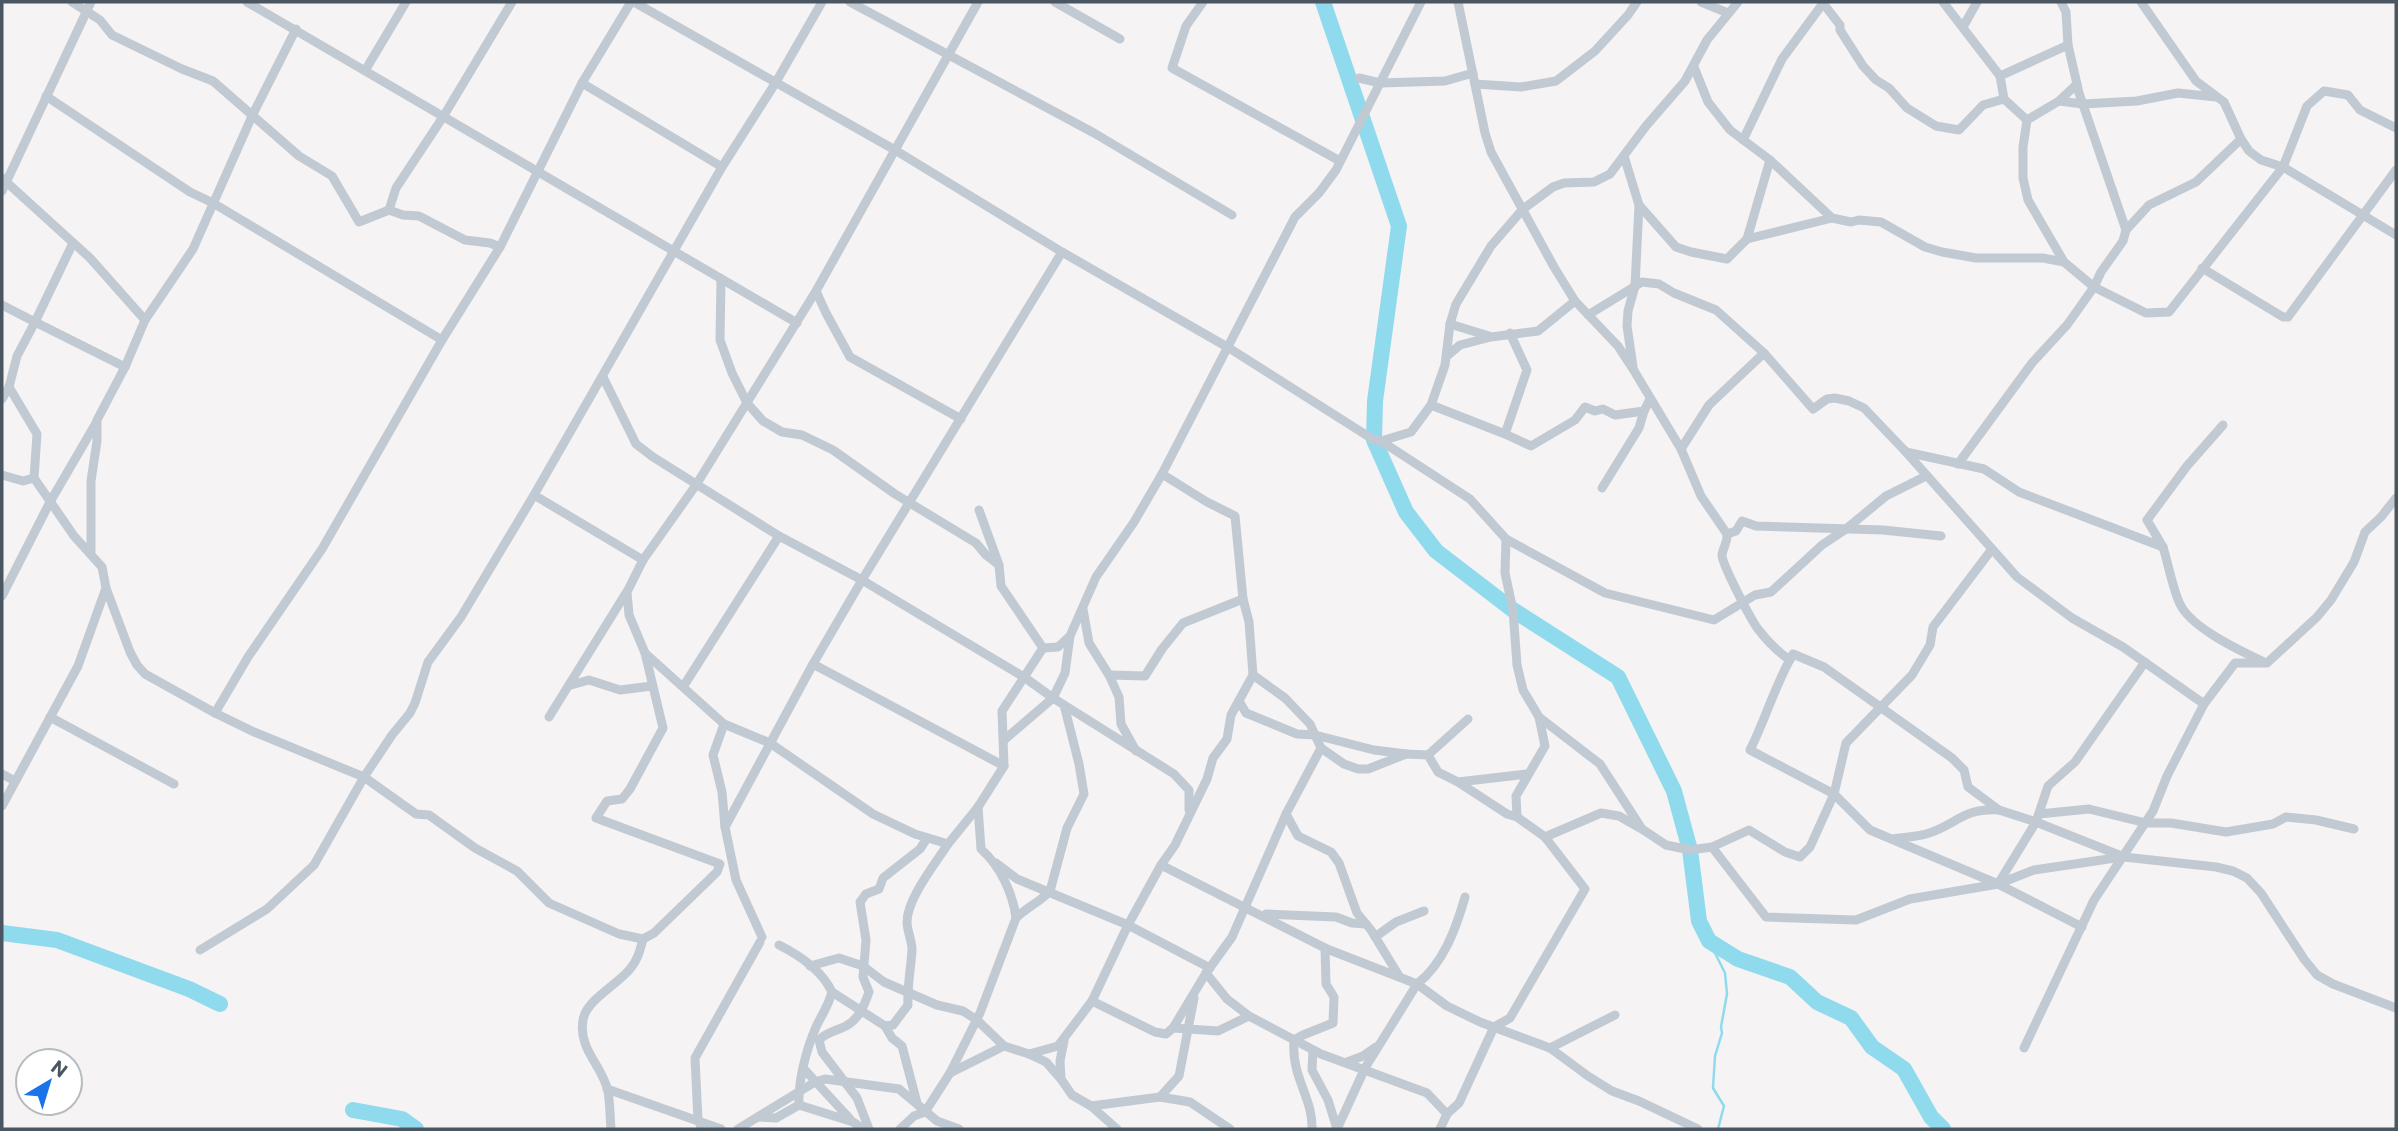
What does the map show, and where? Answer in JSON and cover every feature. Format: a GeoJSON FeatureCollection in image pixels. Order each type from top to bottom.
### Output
{"type":"FeatureCollection","features":[{"type":"Feature","properties":{"kind":"street"},"geometry":{"type":"LineString","coordinates":[[72,2],[88,6],[112,35],[213,81],[299,156],[332,176],[359,222],[389,210],[403,215],[419,216],[465,240],[500,247]]}},
{"type":"Feature","properties":{"kind":"street"},"geometry":{"type":"LineString","coordinates":[[247,2],[366,69],[443,117],[797,323]]}},
{"type":"Feature","properties":{"kind":"street"},"geometry":{"type":"LineString","coordinates":[[366,69],[407,2]]}},
{"type":"Feature","properties":{"kind":"street"},"geometry":{"type":"LineString","coordinates":[[389,210],[396,188],[443,117],[512,2]]}},
{"type":"Feature","properties":{"kind":"street"},"geometry":{"type":"LineString","coordinates":[[215,713],[248,657],[323,549],[442,340],[500,247],[582,83],[633,2],[895,149],[1062,252],[1229,348],[1374,440],[1381,441],[1411,432],[1431,405],[1440,386],[1448,355],[1450,324],[1456,304],[1491,246],[1523,209],[1553,187],[1564,183],[1602,180],[1616,167],[1646,126],[1685,82],[1707,40],[1738,2]]}},
{"type":"Feature","properties":{"kind":"street"},"geometry":{"type":"LineString","coordinates":[[200,950],[267,909],[314,864],[391,735],[410,713],[428,662],[461,617],[534,495],[722,167],[776,82],[822,2]]}},
{"type":"Feature","properties":{"kind":"street"},"geometry":{"type":"LineString","coordinates":[[850,2],[1094,134],[1232,215]]}},
{"type":"Feature","properties":{"kind":"street"},"geometry":{"type":"LineString","coordinates":[[550,717],[627,592],[643,560],[696,485],[797,323],[978,2]]}},
{"type":"Feature","properties":{"kind":"street"},"geometry":{"type":"LineString","coordinates":[[1055,2],[1120,39]]}},
{"type":"Feature","properties":{"kind":"street"},"geometry":{"type":"LineString","coordinates":[[1203,2],[1186,26],[1172,68],[1340,161]]}},
{"type":"Feature","properties":{"kind":"street"},"geometry":{"type":"LineString","coordinates":[[1004,740],[1053,698],[1065,673],[1070,636],[1096,577],[1163,474],[1295,218],[1329,181],[1421,2]]}},
{"type":"Feature","properties":{"kind":"street"},"geometry":{"type":"LineString","coordinates":[[1458,2],[1491,152],[1575,301],[1618,346],[1681,449],[1701,496],[1727,534],[1722,556],[1727,574],[1758,630],[1777,652],[1790,660]]}},
{"type":"Feature","properties":{"kind":"street"},"geometry":{"type":"LineString","coordinates":[[1475,84],[1521,86],[1556,80],[1595,51],[1637,2]]}},
{"type":"Feature","properties":{"kind":"street"},"geometry":{"type":"LineString","coordinates":[[1701,2],[1728,13]]}},
{"type":"Feature","properties":{"kind":"street"},"geometry":{"type":"LineString","coordinates":[[1743,139],[1782,59],[1823,2],[1840,24],[1840,30],[1863,66],[1907,108],[1936,126],[1959,130],[1983,104],[2004,99]]}},
{"type":"Feature","properties":{"kind":"street"},"geometry":{"type":"LineString","coordinates":[[1943,2],[2000,76],[2004,99],[2027,120]]}},
{"type":"Feature","properties":{"kind":"street"},"geometry":{"type":"LineString","coordinates":[[1963,27],[1977,2]]}},
{"type":"Feature","properties":{"kind":"street"},"geometry":{"type":"LineString","coordinates":[[2061,2],[2066,12],[2068,46],[2077,84],[2126,230]]}},
{"type":"Feature","properties":{"kind":"street"},"geometry":{"type":"LineString","coordinates":[[2141,2],[2196,81],[2224,102],[2249,151],[2261,160],[2283,167],[2396,235]]}},
{"type":"Feature","properties":{"kind":"street"},"geometry":{"type":"LineString","coordinates":[[2,191],[5,179],[88,6]]}},
{"type":"Feature","properties":{"kind":"street"},"geometry":{"type":"LineString","coordinates":[[2,596],[125,366],[145,320],[193,249],[253,114],[296,29]]}},
{"type":"Feature","properties":{"kind":"street"},"geometry":{"type":"LineString","coordinates":[[2000,76],[2068,46]]}},
{"type":"Feature","properties":{"kind":"street"},"geometry":{"type":"LineString","coordinates":[[1694,67],[1708,102],[1730,130],[1770,160],[1832,218]]}},
{"type":"Feature","properties":{"kind":"street"},"geometry":{"type":"LineString","coordinates":[[1359,79],[1380,83],[1445,81],[1473,72]]}},
{"type":"Feature","properties":{"kind":"street"},"geometry":{"type":"LineString","coordinates":[[582,83],[722,167]]}},
{"type":"Feature","properties":{"kind":"street"},"geometry":{"type":"LineString","coordinates":[[2027,120],[2059,101],[2077,84]]}},
{"type":"Feature","properties":{"kind":"street"},"geometry":{"type":"LineString","coordinates":[[2027,120],[2022,178],[2028,200],[2064,262],[2094,286],[2146,313],[2169,312],[2283,167],[2307,106],[2324,91],[2348,95],[2361,110],[2396,128]]}},
{"type":"Feature","properties":{"kind":"street"},"geometry":{"type":"LineString","coordinates":[[2059,101],[2083,104],[2137,101],[2178,93],[2219,98]]}},
{"type":"Feature","properties":{"kind":"street"},"geometry":{"type":"LineString","coordinates":[[46,96],[190,192],[213,203],[442,340]]}},
{"type":"Feature","properties":{"kind":"street"},"geometry":{"type":"LineString","coordinates":[[1958,464],[2032,363],[2067,325],[2123,241],[2126,230],[2149,205],[2196,182],[2241,139]]}},
{"type":"Feature","properties":{"kind":"street"},"geometry":{"type":"LineString","coordinates":[[1624,156],[1639,205],[1635,286],[1627,326],[1633,369]]}},
{"type":"Feature","properties":{"kind":"street"},"geometry":{"type":"LineString","coordinates":[[1639,205],[1676,247],[1727,259],[1747,239],[1770,160]]}},
{"type":"Feature","properties":{"kind":"street"},"geometry":{"type":"LineString","coordinates":[[2202,268],[2283,317],[2288,317],[2396,170]]}},
{"type":"Feature","properties":{"kind":"street"},"geometry":{"type":"LineString","coordinates":[[5,179],[73,243],[145,320]]}},
{"type":"Feature","properties":{"kind":"street"},"geometry":{"type":"LineString","coordinates":[[1747,239],[1832,218],[1851,222],[1881,222],[1925,247],[1942,252],[1976,258],[2043,258],[2064,262]]}},
{"type":"Feature","properties":{"kind":"street"},"geometry":{"type":"LineString","coordinates":[[2,398],[9,387],[17,356],[73,243]]}},
{"type":"Feature","properties":{"kind":"street"},"geometry":{"type":"LineString","coordinates":[[724,827],[862,580],[1062,252]]}},
{"type":"Feature","properties":{"kind":"street"},"geometry":{"type":"LineString","coordinates":[[721,279],[720,340],[747,403],[763,421],[782,432],[803,435],[833,450],[909,503],[976,543],[999,565]]}},
{"type":"Feature","properties":{"kind":"street"},"geometry":{"type":"LineString","coordinates":[[1588,315],[1642,282],[1660,284],[1674,293],[1716,310],[1764,353],[1813,409],[1827,399],[1849,401],[1864,408],[2017,577],[2063,612],[2145,662],[2204,704]]}},
{"type":"Feature","properties":{"kind":"street"},"geometry":{"type":"LineString","coordinates":[[816,291],[850,358],[961,419]]}},
{"type":"Feature","properties":{"kind":"street"},"geometry":{"type":"LineString","coordinates":[[1448,355],[1460,345],[1510,333],[1538,331],[1575,301]]}},
{"type":"Feature","properties":{"kind":"street"},"geometry":{"type":"LineString","coordinates":[[2,305],[125,366]]}},
{"type":"Feature","properties":{"kind":"street"},"geometry":{"type":"LineString","coordinates":[[1450,324],[1491,337]]}},
{"type":"Feature","properties":{"kind":"street"},"geometry":{"type":"LineString","coordinates":[[1505,434],[1527,370],[1510,333]]}},
{"type":"Feature","properties":{"kind":"street"},"geometry":{"type":"LineString","coordinates":[[1681,449],[1714,398],[1764,353]]}},
{"type":"Feature","properties":{"kind":"street"},"geometry":{"type":"LineString","coordinates":[[603,377],[636,444],[779,536],[862,580],[1024,677],[1174,774],[1189,790],[1188,815]]}},
{"type":"Feature","properties":{"kind":"street"},"geometry":{"type":"LineString","coordinates":[[9,387],[37,434],[34,478],[74,536],[102,566],[106,588],[137,665],[154,680],[254,732],[365,777],[416,814],[429,815],[475,848],[517,871],[549,903],[619,934],[643,939],[654,933],[718,872],[720,864],[596,818],[607,801],[622,799],[630,789],[663,728],[645,653],[629,615],[627,592]]}},
{"type":"Feature","properties":{"kind":"street"},"geometry":{"type":"LineString","coordinates":[[1602,488],[1639,428],[1650,399]]}},
{"type":"Feature","properties":{"kind":"street"},"geometry":{"type":"LineString","coordinates":[[1431,405],[1531,446],[1569,424],[1585,407],[1595,411],[1603,409],[1615,415],[1644,411]]}},
{"type":"Feature","properties":{"kind":"street"},"geometry":{"type":"LineString","coordinates":[[91,552],[91,481],[97,420]]}},
{"type":"Feature","properties":{"kind":"street"},"geometry":{"type":"LineString","coordinates":[[2223,425],[2187,466],[2147,520],[2163,547],[2179,603],[2187,615],[2225,643],[2267,663]]}},
{"type":"Feature","properties":{"kind":"street"},"geometry":{"type":"LineString","coordinates":[[1381,441],[1470,499],[1506,539],[1605,593],[1713,620],[1755,595],[1771,593],[1822,545],[1886,496],[1926,476]]}},
{"type":"Feature","properties":{"kind":"street"},"geometry":{"type":"LineString","coordinates":[[1906,452],[1984,469],[2019,492],[2163,547]]}},
{"type":"Feature","properties":{"kind":"street"},"geometry":{"type":"LineString","coordinates":[[1062,1079],[1060,1061],[1064,1040],[1071,1027],[1093,1001],[1128,925],[1161,864],[1175,845],[1208,779],[1213,758],[1227,738],[1231,715],[1253,675],[1235,516],[1163,474]]}},
{"type":"Feature","properties":{"kind":"street"},"geometry":{"type":"LineString","coordinates":[[2,475],[23,481],[34,478]]}},
{"type":"Feature","properties":{"kind":"street"},"geometry":{"type":"LineString","coordinates":[[534,495],[643,560]]}},
{"type":"Feature","properties":{"kind":"street"},"geometry":{"type":"LineString","coordinates":[[2024,1048],[2094,900],[2153,811],[2166,776],[2204,704],[2235,663],[2267,663],[2317,617],[2331,600],[2354,562],[2365,531],[2396,498]]}},
{"type":"Feature","properties":{"kind":"street"},"geometry":{"type":"LineString","coordinates":[[979,510],[999,565],[1001,586],[1043,648]]}},
{"type":"Feature","properties":{"kind":"street"},"geometry":{"type":"LineString","coordinates":[[1727,534],[1736,531],[1742,521],[1756,526],[1883,530],[1941,536]]}},
{"type":"Feature","properties":{"kind":"street"},"geometry":{"type":"LineString","coordinates":[[683,687],[779,536]]}},
{"type":"Feature","properties":{"kind":"street"},"geometry":{"type":"LineString","coordinates":[[1506,539],[1505,573],[1513,614],[1517,665],[1523,690],[1539,717],[1545,746],[1516,796],[1517,817]]}},
{"type":"Feature","properties":{"kind":"street"},"geometry":{"type":"LineString","coordinates":[[1545,837],[1601,813],[1619,816],[1666,845],[1674,847],[1690,850],[1712,847],[1749,830],[1785,852],[1800,857],[1810,847],[1834,794],[1846,743],[1912,675],[1930,645],[1933,627],[1992,549]]}},
{"type":"Feature","properties":{"kind":"street"},"geometry":{"type":"LineString","coordinates":[[2,806],[78,666],[106,588]]}},
{"type":"Feature","properties":{"kind":"street"},"geometry":{"type":"LineString","coordinates":[[1109,675],[1145,676],[1183,623],[1243,599]]}},
{"type":"Feature","properties":{"kind":"street"},"geometry":{"type":"LineString","coordinates":[[1083,607],[1088,643],[1109,675],[1119,697],[1121,724],[1137,752]]}},
{"type":"Feature","properties":{"kind":"street"},"geometry":{"type":"LineString","coordinates":[[1043,648],[1058,647],[1070,636]]}},
{"type":"Feature","properties":{"kind":"street"},"geometry":{"type":"LineString","coordinates":[[885,1026],[893,1026],[908,1005],[912,947],[907,922],[911,906],[948,844],[978,807],[1004,766],[1002,711],[1043,648]]}},
{"type":"Feature","properties":{"kind":"street"},"geometry":{"type":"LineString","coordinates":[[645,653],[724,724],[770,743],[873,814],[927,838],[948,844]]}},
{"type":"Feature","properties":{"kind":"street"},"geometry":{"type":"LineString","coordinates":[[1998,810],[1968,787],[1964,770],[1952,758],[1824,667],[1793,654],[1777,682],[1750,750],[1834,794],[1870,830],[1998,884],[2082,927]]}},
{"type":"Feature","properties":{"kind":"street"},"geometry":{"type":"LineString","coordinates":[[1998,884],[2038,818],[2048,786],[2075,762],[2145,662]]}},
{"type":"Feature","properties":{"kind":"street"},"geometry":{"type":"LineString","coordinates":[[813,664],[1004,766]]}},
{"type":"Feature","properties":{"kind":"street"},"geometry":{"type":"LineString","coordinates":[[1253,675],[1285,698],[1310,724],[1321,748],[1337,760],[1358,769],[1375,767],[1406,754]]}},
{"type":"Feature","properties":{"kind":"street"},"geometry":{"type":"LineString","coordinates":[[571,685],[589,680],[620,690],[652,686]]}},
{"type":"Feature","properties":{"kind":"street"},"geometry":{"type":"LineString","coordinates":[[1239,701],[1246,713],[1297,734],[1315,735],[1374,750],[1406,754],[1428,755],[1468,719]]}},
{"type":"Feature","properties":{"kind":"street"},"geometry":{"type":"LineString","coordinates":[[900,1129],[950,1073],[977,1020],[1016,918],[1050,891],[1068,828],[1084,794],[1064,705]]}},
{"type":"Feature","properties":{"kind":"street"},"geometry":{"type":"LineString","coordinates":[[1539,717],[1600,764],[1642,829]]}},
{"type":"Feature","properties":{"kind":"street"},"geometry":{"type":"LineString","coordinates":[[50,718],[174,784]]}},
{"type":"Feature","properties":{"kind":"street"},"geometry":{"type":"LineString","coordinates":[[700,1125],[695,1058],[761,940],[736,880],[724,827],[722,792],[713,755],[724,724]]}},
{"type":"Feature","properties":{"kind":"street"},"geometry":{"type":"LineString","coordinates":[[1093,1001],[1155,1032],[1166,1034],[1173,1028],[1232,937],[1286,814],[1321,748]]}},
{"type":"Feature","properties":{"kind":"street"},"geometry":{"type":"LineString","coordinates":[[1428,755],[1438,772],[1507,814],[1517,817],[1545,837],[1585,889],[1510,1018],[1494,1027],[1459,1103],[1447,1114],[1440,1129]]}},
{"type":"Feature","properties":{"kind":"street"},"geometry":{"type":"LineString","coordinates":[[2,774],[15,781]]}},
{"type":"Feature","properties":{"kind":"street"},"geometry":{"type":"LineString","coordinates":[[1458,782],[1527,774]]}},
{"type":"Feature","properties":{"kind":"street"},"geometry":{"type":"LineString","coordinates":[[978,807],[981,849],[1017,879],[1128,925],[1208,971],[1227,999],[1249,1016],[1313,1050],[1427,1093],[1447,1114]]}},
{"type":"Feature","properties":{"kind":"street"},"geometry":{"type":"LineString","coordinates":[[1891,839],[1926,834],[1962,815],[1983,809],[1998,810],[2038,818],[2124,857]]}},
{"type":"Feature","properties":{"kind":"street"},"geometry":{"type":"LineString","coordinates":[[2038,818],[2089,810],[2146,823],[2171,823],[2226,832],[2273,824],[2286,817],[2316,820],[2354,829]]}},
{"type":"Feature","properties":{"kind":"street"},"geometry":{"type":"LineString","coordinates":[[1286,814],[1298,836],[1331,852],[1339,863],[1357,913],[1399,976]]}},
{"type":"Feature","properties":{"kind":"street"},"geometry":{"type":"LineString","coordinates":[[869,1129],[857,1098],[822,1052],[819,1040],[827,1033],[849,1024],[861,1012],[869,992],[863,978],[866,940],[860,902],[866,894],[879,889],[883,877],[920,849],[927,838]]}},
{"type":"Feature","properties":{"kind":"street"},"geometry":{"type":"LineString","coordinates":[[1712,847],[1766,918],[1856,920],[1910,899],[1998,884],[2034,870],[2124,857],[2233,871],[2247,878],[2261,893],[2304,960],[2318,975],[2333,984],[2396,1008]]}},
{"type":"Feature","properties":{"kind":"street"},"geometry":{"type":"LineString","coordinates":[[992,859],[1014,903],[1016,918]]}},
{"type":"Feature","properties":{"kind":"street"},"geometry":{"type":"LineString","coordinates":[[1161,864],[1325,947],[1417,984],[1447,1006],[1550,1048],[1612,1091],[1698,1129]]}},
{"type":"Feature","properties":{"kind":"street"},"geometry":{"type":"LineString","coordinates":[[1313,1050],[1312,1070],[1328,1100],[1337,1129],[1365,1068],[1417,984],[1427,976],[1447,945],[1459,919],[1465,897]]}},
{"type":"Feature","properties":{"kind":"street"},"geometry":{"type":"LineString","coordinates":[[1375,937],[1396,922],[1424,911]]}},
{"type":"Feature","properties":{"kind":"street"},"geometry":{"type":"LineString","coordinates":[[1261,914],[1336,917],[1352,923],[1366,924]]}},
{"type":"Feature","properties":{"kind":"street"},"geometry":{"type":"LineString","coordinates":[[611,1129],[607,1089],[583,1043],[583,1020],[588,1006],[630,970],[639,957],[643,939]]}},
{"type":"Feature","properties":{"kind":"street"},"geometry":{"type":"LineString","coordinates":[[779,945],[795,953],[810,966],[827,982],[832,992],[885,1026],[892,1038],[902,1046],[921,1108]]}},
{"type":"Feature","properties":{"kind":"street"},"geometry":{"type":"LineString","coordinates":[[1294,1041],[1333,1023],[1334,998],[1326,985],[1325,947]]}},
{"type":"Feature","properties":{"kind":"street"},"geometry":{"type":"LineString","coordinates":[[810,966],[839,958],[863,966],[884,982],[937,1005],[963,1011],[977,1020],[1004,1046],[1046,1062],[1072,1095],[1091,1106],[1117,1129]]}},
{"type":"Feature","properties":{"kind":"street"},"geometry":{"type":"LineString","coordinates":[[1160,1097],[1179,1076],[1196,990]]}},
{"type":"Feature","properties":{"kind":"street"},"geometry":{"type":"LineString","coordinates":[[799,1105],[804,1069],[816,1027],[828,1008],[832,992]]}},
{"type":"Feature","properties":{"kind":"street"},"geometry":{"type":"LineString","coordinates":[[1550,1048],[1615,1015]]}},
{"type":"Feature","properties":{"kind":"street"},"geometry":{"type":"LineString","coordinates":[[1173,1028],[1218,1031],[1249,1016]]}},
{"type":"Feature","properties":{"kind":"street"},"geometry":{"type":"LineString","coordinates":[[1030,1054],[1050,1050],[1064,1040]]}},
{"type":"Feature","properties":{"kind":"street"},"geometry":{"type":"LineString","coordinates":[[1294,1041],[1293,1056],[1299,1082],[1313,1114],[1312,1129]]}},
{"type":"Feature","properties":{"kind":"street"},"geometry":{"type":"LineString","coordinates":[[1347,1062],[1363,1056],[1380,1044]]}},
{"type":"Feature","properties":{"kind":"street"},"geometry":{"type":"LineString","coordinates":[[950,1073],[1004,1046]]}},
{"type":"Feature","properties":{"kind":"street"},"geometry":{"type":"LineString","coordinates":[[804,1069],[853,1122],[863,1129]]}},
{"type":"Feature","properties":{"kind":"street"},"geometry":{"type":"LineString","coordinates":[[737,1129],[815,1082],[825,1079],[899,1089],[937,1121],[958,1129]]}},
{"type":"Feature","properties":{"kind":"street"},"geometry":{"type":"LineString","coordinates":[[607,1089],[700,1125],[721,1129]]}},
{"type":"Feature","properties":{"kind":"street"},"geometry":{"type":"LineString","coordinates":[[1091,1106],[1160,1097],[1189,1102],[1230,1129]]}},
{"type":"Feature","properties":{"kind":"street"},"geometry":{"type":"LineString","coordinates":[[757,1117],[776,1118],[799,1105],[853,1122]]}},
{"type":"Feature","properties":{"kind":"waterway"},"geometry":{"type":"LineString","coordinates":[[1323,2],[1399,226],[1375,401],[1374,440],[1406,512],[1436,551],[1513,610],[1618,677],[1674,791],[1690,850],[1699,921],[1709,941],[1738,959],[1790,977],[1817,1002],[1851,1018],[1872,1047],[1904,1069],[1931,1117],[1943,1129]]}},
{"type":"Feature","properties":{"kind":"waterway"},"geometry":{"type":"LineString","coordinates":[[2,933],[57,940],[189,989],[220,1004]]}},
{"type":"Feature","properties":{"kind":"waterway"},"geometry":{"type":"LineString","coordinates":[[1709,941],[1725,973],[1727,994],[1722,1033],[1715,1056],[1713,1088],[1724,1106],[1718,1129]]}},
{"type":"Feature","properties":{"kind":"waterway"},"geometry":{"type":"LineString","coordinates":[[353,1110],[402,1119],[416,1129]]}}]}
